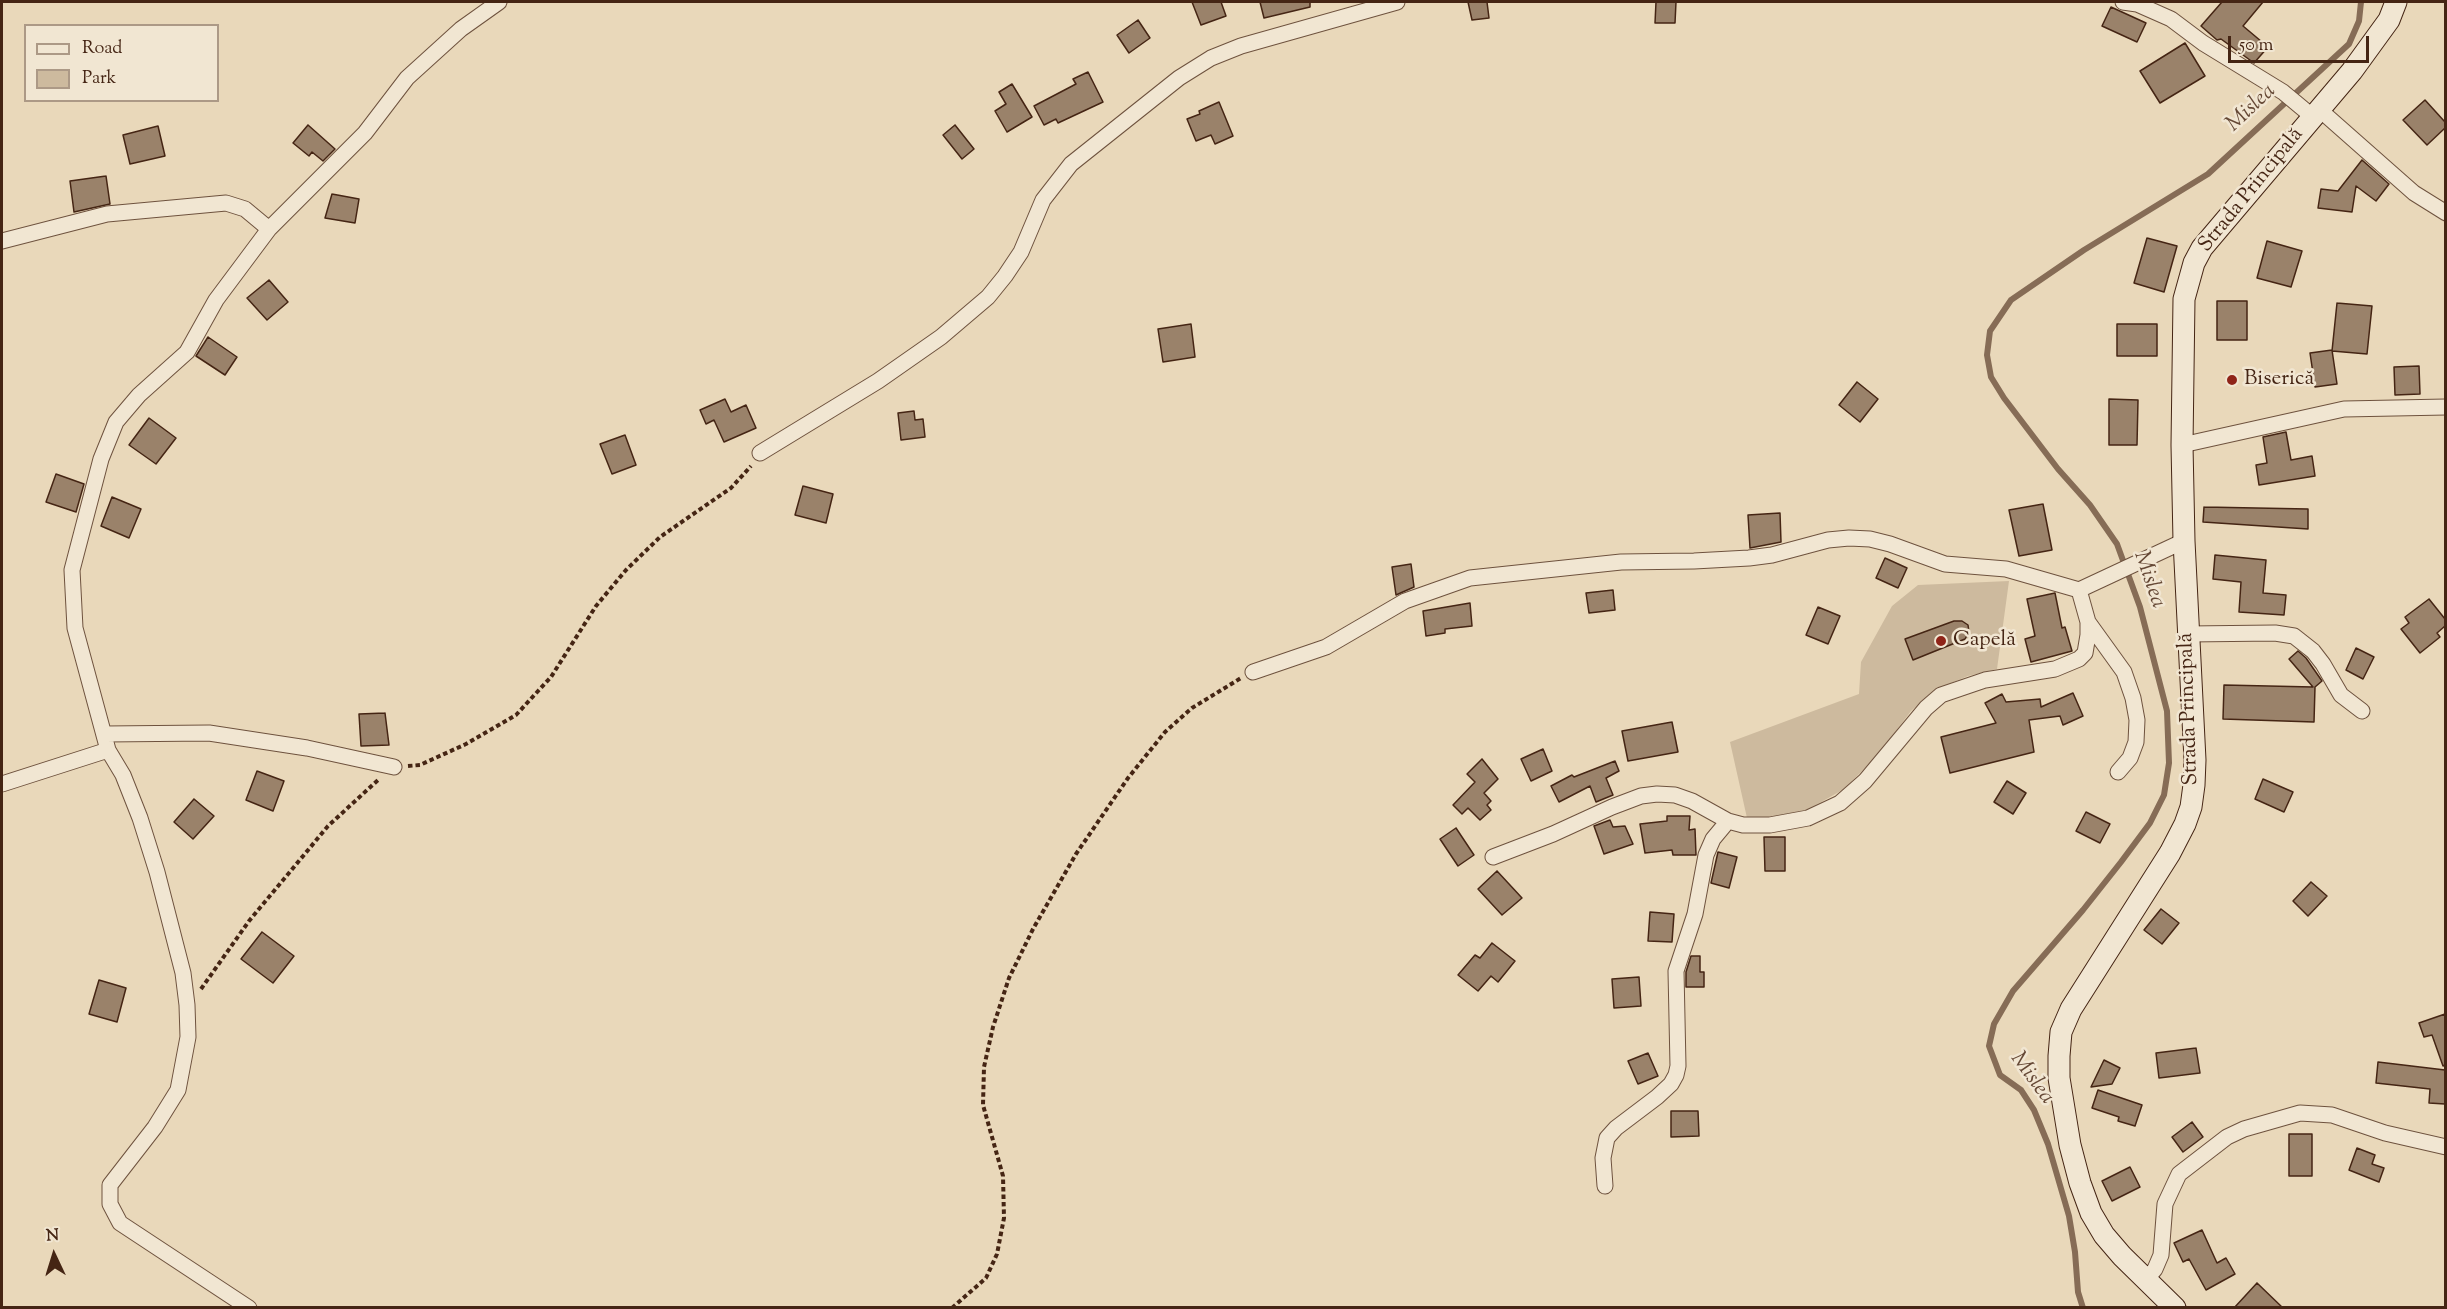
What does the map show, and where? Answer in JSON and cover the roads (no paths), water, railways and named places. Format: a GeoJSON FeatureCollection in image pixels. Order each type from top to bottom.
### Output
{"type":"FeatureCollection","features":[{"type":"Feature","properties":{"kind":"main road","name":"Strada Principală"},"geometry":{"type":"LineString","coordinates":[[2175,1308],[2104,1235],[2091,1213],[2070,1145],[2059,1078],[2059,1056],[2061,1032],[2071,1009],[2170,853],[2191,807],[2194,760],[2182,445],[2182,319],[2187,282],[2194,263],[2213,233],[2312,112],[2376,39],[2389,20],[2396,2]]}},
{"type":"Feature","properties":{"kind":"street"},"geometry":{"type":"LineString","coordinates":[[249,1308],[120,1223],[110,1204],[110,1185],[155,1127],[178,1090],[188,1037],[187,1005],[183,973],[157,872],[140,818],[123,775],[108,750],[75,628],[72,570],[101,459],[116,422],[139,395],[187,352],[216,300],[269,229],[364,134],[407,78],[461,29],[499,2]]}},
{"type":"Feature","properties":{"kind":"street"},"geometry":{"type":"LineString","coordinates":[[760,453],[878,381],[940,337],[988,297],[1021,252],[1043,200],[1071,164],[1179,78],[1211,58],[1241,46],[1397,2]]}},
{"type":"Feature","properties":{"kind":"street"},"geometry":{"type":"LineString","coordinates":[[2123,2],[2137,4],[2171,19],[2204,43],[2283,92],[2312,112],[2414,193],[2445,213]]}},
{"type":"Feature","properties":{"kind":"street"},"geometry":{"type":"LineString","coordinates":[[2,241],[107,214],[226,203],[246,209],[269,229]]}},
{"type":"Feature","properties":{"kind":"street"},"geometry":{"type":"LineString","coordinates":[[2182,445],[2344,409],[2445,407]]}},
{"type":"Feature","properties":{"kind":"street"},"geometry":{"type":"LineString","coordinates":[[1252,672],[1326,647],[1406,601],[1470,578],[1621,562],[1749,558],[1772,555],[1828,540],[1849,538],[1880,542],[1945,564],[2006,569],[2086,587],[2184,541]]}},
{"type":"Feature","properties":{"kind":"street"},"geometry":{"type":"LineString","coordinates":[[1492,856],[1524,846],[1587,816],[1641,796],[1675,795],[1692,801],[1728,821],[1743,825],[1770,825],[1808,818],[1840,803],[1865,781],[1926,708],[1941,695],[1985,680],[2043,672],[2068,665],[2085,653],[2088,644],[2086,587]]}},
{"type":"Feature","properties":{"kind":"street"},"geometry":{"type":"LineString","coordinates":[[2088,622],[2124,672],[2133,698],[2137,720],[2136,742],[2130,758],[2118,772]]}},
{"type":"Feature","properties":{"kind":"street"},"geometry":{"type":"LineString","coordinates":[[2188,634],[2275,633],[2294,636],[2313,651],[2341,695],[2362,711]]}},
{"type":"Feature","properties":{"kind":"street"},"geometry":{"type":"LineString","coordinates":[[105,734],[209,733],[308,748],[394,767]]}},
{"type":"Feature","properties":{"kind":"street"},"geometry":{"type":"LineString","coordinates":[[2,784],[108,750]]}},
{"type":"Feature","properties":{"kind":"street"},"geometry":{"type":"LineString","coordinates":[[1605,1186],[1603,1158],[1607,1138],[1616,1128],[1657,1097],[1671,1084],[1676,1075],[1678,1066],[1676,971],[1695,914],[1706,855],[1713,839],[1728,821]]}},
{"type":"Feature","properties":{"kind":"street"},"geometry":{"type":"LineString","coordinates":[[2146,1280],[2155,1269],[2161,1255],[2165,1204],[2179,1174],[2206,1151],[2236,1133],[2300,1113],[2332,1115],[2385,1133],[2445,1147]]}},
{"type":"Feature","properties":{"kind":"waterway","name":"Mislea"},"geometry":{"type":"LineString","coordinates":[[2083,1308],[2078,1292],[2069,1216],[2048,1144],[2034,1110],[2021,1090],[2000,1075],[1989,1046],[1994,1024],[2013,991],[2083,910],[2150,823],[2164,795],[2169,763],[2167,711],[2140,607],[2117,544],[2090,505],[2058,469],[2004,398],[1991,377],[1987,355],[1990,331],[2011,300],[2084,250],[2208,174],[2349,44],[2359,21],[2361,2]]}},
{"type":"Feature","properties":{"kind":"place","name":"Biserică"},"geometry":{"type":"Point","coordinates":[2232,380]}},
{"type":"Feature","properties":{"kind":"place","name":"Capelă"},"geometry":{"type":"Point","coordinates":[1941,641]}}]}
